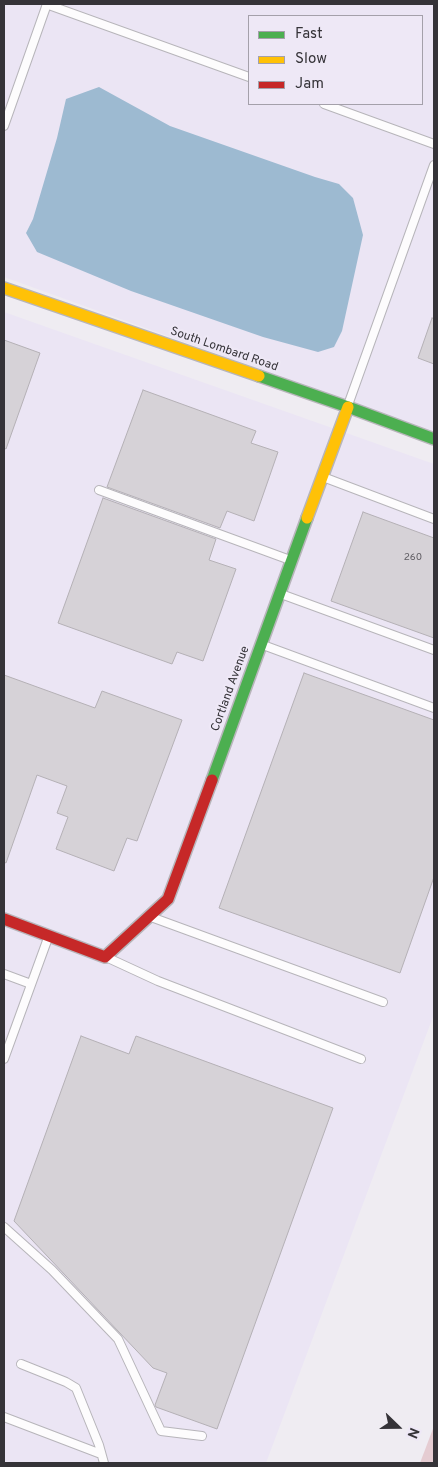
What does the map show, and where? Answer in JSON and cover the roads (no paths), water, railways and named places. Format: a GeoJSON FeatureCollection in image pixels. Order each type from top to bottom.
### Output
{"type":"FeatureCollection","features":[{"type":"Feature","properties":{"kind":"street","name":"South Lombard Road"},"geometry":{"type":"LineString","coordinates":[[4,288],[348,407],[434,439]]}},
{"type":"Feature","properties":{"kind":"street","name":"Cortland Avenue"},"geometry":{"type":"LineString","coordinates":[[104,956],[168,899],[348,407]]}},
{"type":"Feature","properties":{"kind":"street"},"geometry":{"type":"LineString","coordinates":[[4,919],[104,956]]}},
{"type":"Feature","properties":{"kind":"lane"},"geometry":{"type":"LineString","coordinates":[[4,126],[46,4],[248,77]]}},
{"type":"Feature","properties":{"kind":"lane"},"geometry":{"type":"LineString","coordinates":[[327,105],[434,144]]}},
{"type":"Feature","properties":{"kind":"lane"},"geometry":{"type":"LineString","coordinates":[[348,407],[434,165]]}},
{"type":"Feature","properties":{"kind":"lane"},"geometry":{"type":"LineString","coordinates":[[323,477],[434,519]]}},
{"type":"Feature","properties":{"kind":"lane"},"geometry":{"type":"LineString","coordinates":[[99,490],[292,560]]}},
{"type":"Feature","properties":{"kind":"lane"},"geometry":{"type":"LineString","coordinates":[[280,594],[434,650]]}},
{"type":"Feature","properties":{"kind":"lane"},"geometry":{"type":"LineString","coordinates":[[262,645],[434,708]]}},
{"type":"Feature","properties":{"kind":"lane"},"geometry":{"type":"LineString","coordinates":[[149,916],[383,1002]]}},
{"type":"Feature","properties":{"kind":"lane"},"geometry":{"type":"LineString","coordinates":[[4,1059],[48,936]]}},
{"type":"Feature","properties":{"kind":"lane"},"geometry":{"type":"LineString","coordinates":[[104,956],[158,982],[360,1059]]}},
{"type":"Feature","properties":{"kind":"lane"},"geometry":{"type":"LineString","coordinates":[[4,974],[31,984]]}},
{"type":"Feature","properties":{"kind":"lane"},"geometry":{"type":"LineString","coordinates":[[4,1227],[52,1270],[118,1339],[161,1432],[202,1436]]}},
{"type":"Feature","properties":{"kind":"lane"},"geometry":{"type":"LineString","coordinates":[[21,1364],[76,1388],[99,1445],[104,1463]]}},
{"type":"Feature","properties":{"kind":"lane"},"geometry":{"type":"LineString","coordinates":[[4,1417],[101,1454]]}},
{"type":"Feature","properties":{"kind":"water"},"geometry":{"type":"Polygon","coordinates":[[[99,87],[170,126],[339,184],[353,198],[363,235],[342,331],[334,347],[318,352],[263,337],[131,291],[37,252],[26,233],[33,219],[57,138],[66,99],[99,87]]]}}]}
